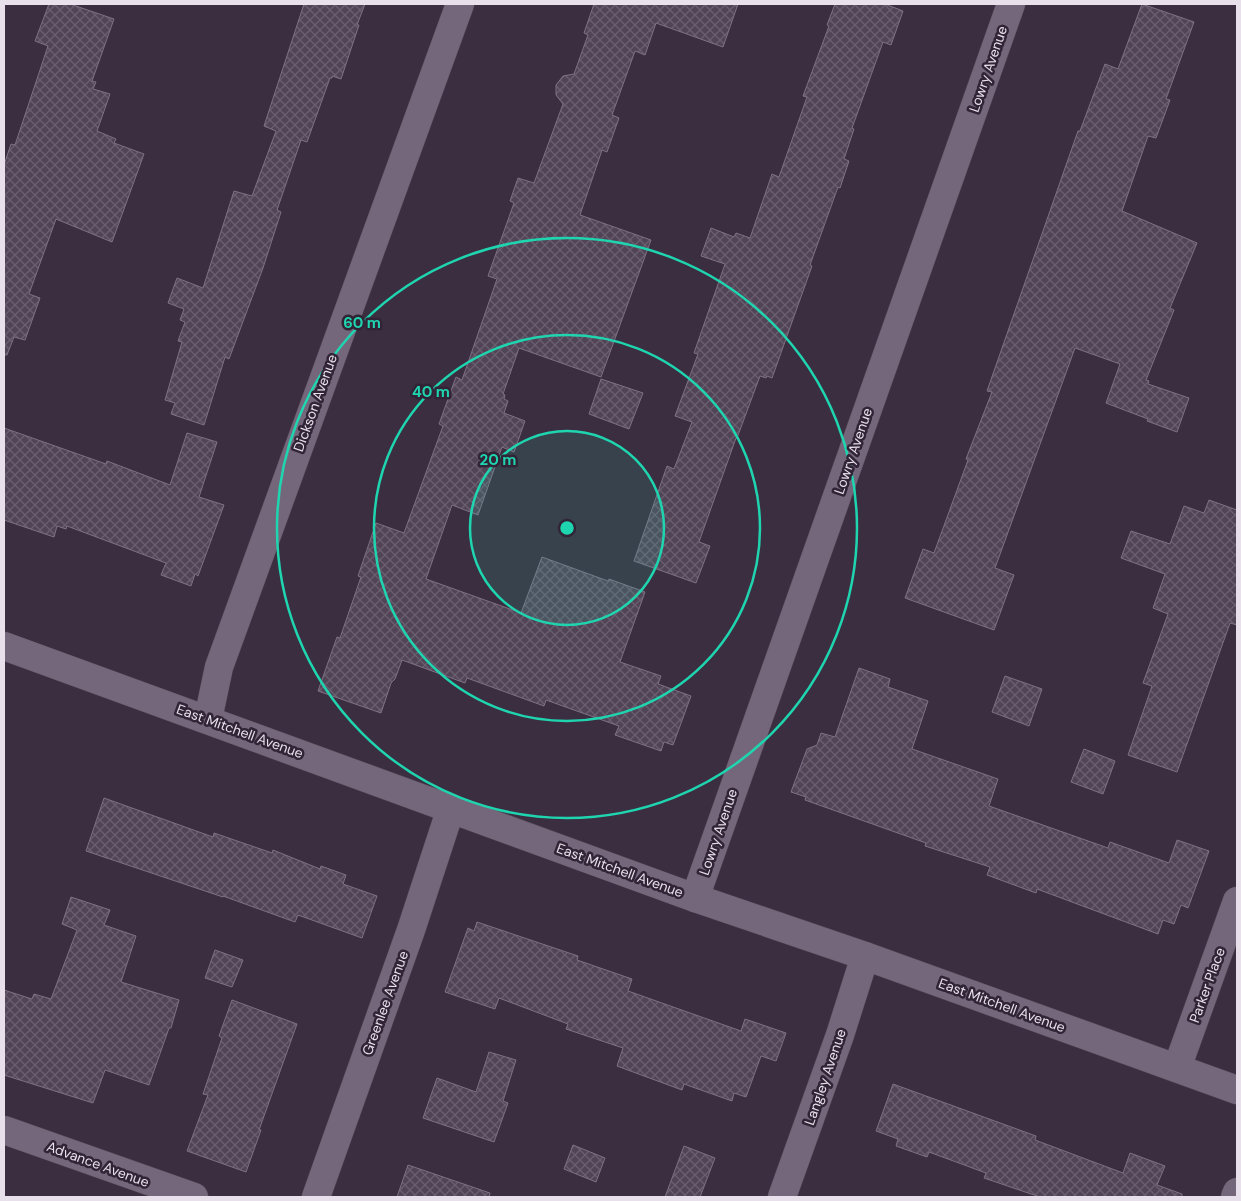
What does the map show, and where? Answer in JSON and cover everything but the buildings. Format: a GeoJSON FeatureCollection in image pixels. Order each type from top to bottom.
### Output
{"type":"FeatureCollection","features":[{"type":"Feature","properties":{"kind":"street","name":"Dickson Avenue"},"geometry":{"type":"LineString","coordinates":[[208,719],[218,667],[460,4]]}},
{"type":"Feature","properties":{"kind":"street","name":"Lowry Avenue"},"geometry":{"type":"LineString","coordinates":[[695,898],[1011,4]]}},
{"type":"Feature","properties":{"kind":"street","name":"East Mitchell Avenue"},"geometry":{"type":"LineString","coordinates":[[4,646],[695,898],[865,956],[1237,1090]]}},
{"type":"Feature","properties":{"kind":"street","name":"Greenlee Avenue"},"geometry":{"type":"LineString","coordinates":[[316,1197],[411,930],[451,808]]}},
{"type":"Feature","properties":{"kind":"street","name":"Parker Place"},"geometry":{"type":"LineString","coordinates":[[1177,1068],[1237,901]]}},
{"type":"Feature","properties":{"kind":"street","name":"Langley Avenue"},"geometry":{"type":"LineString","coordinates":[[782,1197],[840,1035],[865,956]]}},
{"type":"Feature","properties":{"kind":"street","name":"Advance Avenue"},"geometry":{"type":"LineString","coordinates":[[4,1130],[194,1197]]}},
{"type":"Feature","properties":{"kind":"street"},"geometry":{"type":"LineString","coordinates":[[1235,1197],[1237,1192]]}}]}
